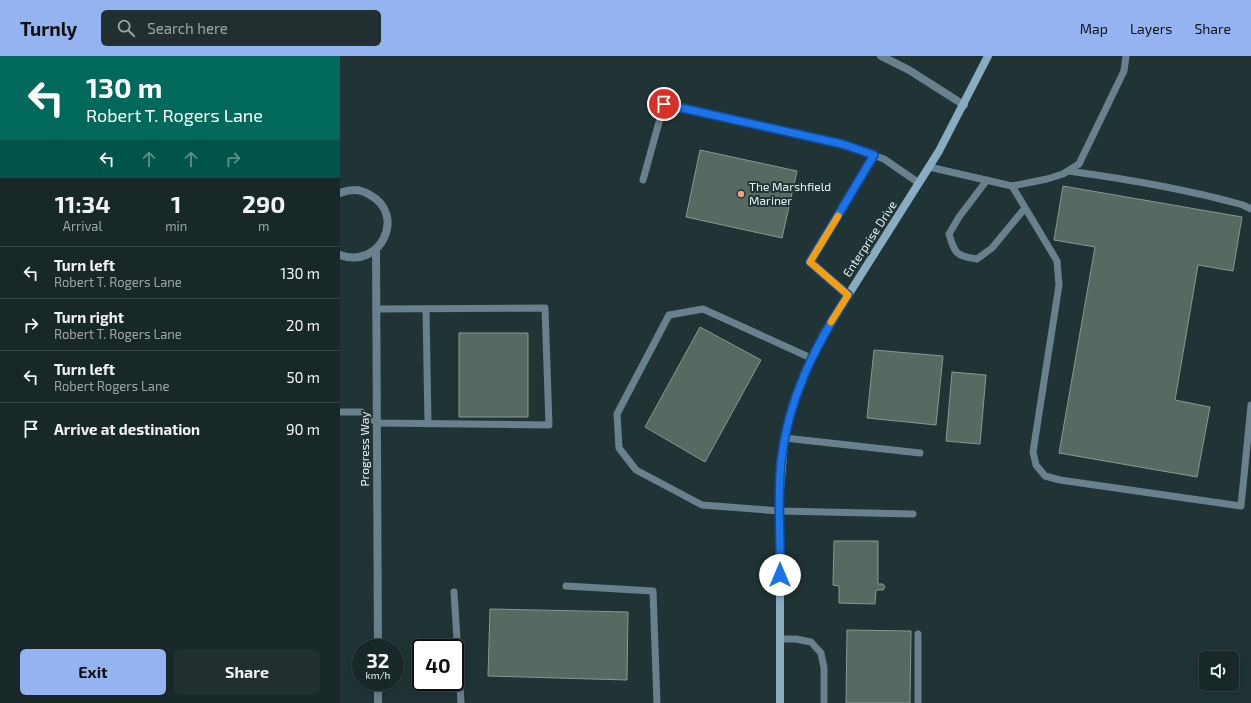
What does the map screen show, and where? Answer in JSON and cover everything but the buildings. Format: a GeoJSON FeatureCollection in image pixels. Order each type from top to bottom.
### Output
{"type":"FeatureCollection","features":[{"type":"Feature","properties":{"kind":"street"},"geometry":{"type":"LineString","coordinates":[[881,56],[909,70],[964,105]]}},
{"type":"Feature","properties":{"kind":"street","name":"Enterprise Drive"},"geometry":{"type":"LineString","coordinates":[[780,703],[781,464],[792,406],[800,382],[826,330],[929,167],[964,105],[988,56]]}},
{"type":"Feature","properties":{"kind":"street"},"geometry":{"type":"LineString","coordinates":[[340,193],[353,190],[365,192],[375,198],[383,207],[387,218],[387,230],[383,241],[376,250],[367,255],[356,258],[340,255]]}},
{"type":"Feature","properties":{"kind":"street","name":"Progress Way"},"geometry":{"type":"LineString","coordinates":[[376,250],[378,639]]}},
{"type":"Feature","properties":{"kind":"street"},"geometry":{"type":"LineString","coordinates":[[378,691],[378,703]]}},
{"type":"Feature","properties":{"kind":"lane"},"geometry":{"type":"LineString","coordinates":[[929,167],[1012,186],[1047,179],[1068,171],[1080,164],[1124,71],[1126,56]]}},
{"type":"Feature","properties":{"kind":"lane"},"geometry":{"type":"LineString","coordinates":[[643,180],[664,104],[842,144],[884,159],[919,183]]}},
{"type":"Feature","properties":{"kind":"lane"},"geometry":{"type":"LineString","coordinates":[[848,295],[810,262],[874,155]]}},
{"type":"Feature","properties":{"kind":"lane"},"geometry":{"type":"LineString","coordinates":[[1068,171],[1132,180],[1182,190],[1243,205],[1251,209]]}},
{"type":"Feature","properties":{"kind":"lane"},"geometry":{"type":"LineString","coordinates":[[987,180],[959,217],[949,234],[954,249],[963,257],[976,259],[992,248],[1025,208]]}},
{"type":"Feature","properties":{"kind":"lane"},"geometry":{"type":"LineString","coordinates":[[1012,186],[1057,261],[1059,285],[1033,452],[1036,465],[1045,476],[1060,480],[1241,506],[1251,405]]}},
{"type":"Feature","properties":{"kind":"lane"},"geometry":{"type":"LineString","coordinates":[[340,412],[362,412],[377,423],[549,425],[546,308],[376,309]]}},
{"type":"Feature","properties":{"kind":"lane"},"geometry":{"type":"LineString","coordinates":[[811,358],[703,308],[669,315],[617,414],[619,448],[636,470],[702,505],[780,511],[914,514]]}},
{"type":"Feature","properties":{"kind":"lane"},"geometry":{"type":"LineString","coordinates":[[426,309],[428,424]]}},
{"type":"Feature","properties":{"kind":"lane"},"geometry":{"type":"LineString","coordinates":[[785,438],[920,453]]}},
{"type":"Feature","properties":{"kind":"lane"},"geometry":{"type":"LineString","coordinates":[[566,586],[653,591],[658,703]]}},
{"type":"Feature","properties":{"kind":"lane"},"geometry":{"type":"LineString","coordinates":[[454,592],[461,703]]}},
{"type":"Feature","properties":{"kind":"lane"},"geometry":{"type":"LineString","coordinates":[[918,634],[918,703]]}},
{"type":"Feature","properties":{"kind":"lane"},"geometry":{"type":"LineString","coordinates":[[780,639],[796,639],[811,642],[822,653],[824,668],[824,703]]}},
{"type":"Feature","properties":{"kind":"slow traffic"},"geometry":{"type":"LineString","coordinates":[[831,322],[848,295],[810,262],[838,216]]}},
{"type":"Feature","properties":{"kind":"place","name":"The Marshfield Mariner"},"geometry":{"type":"Point","coordinates":[741,194]}},
{"type":"Feature","properties":{"kind":"route"},"geometry":{"type":"LineString","coordinates":[[664,104],[842,144],[874,155],[810,262],[848,295],[823,335],[811,358],[800,382],[787,425],[781,464],[780,575]]}}]}
